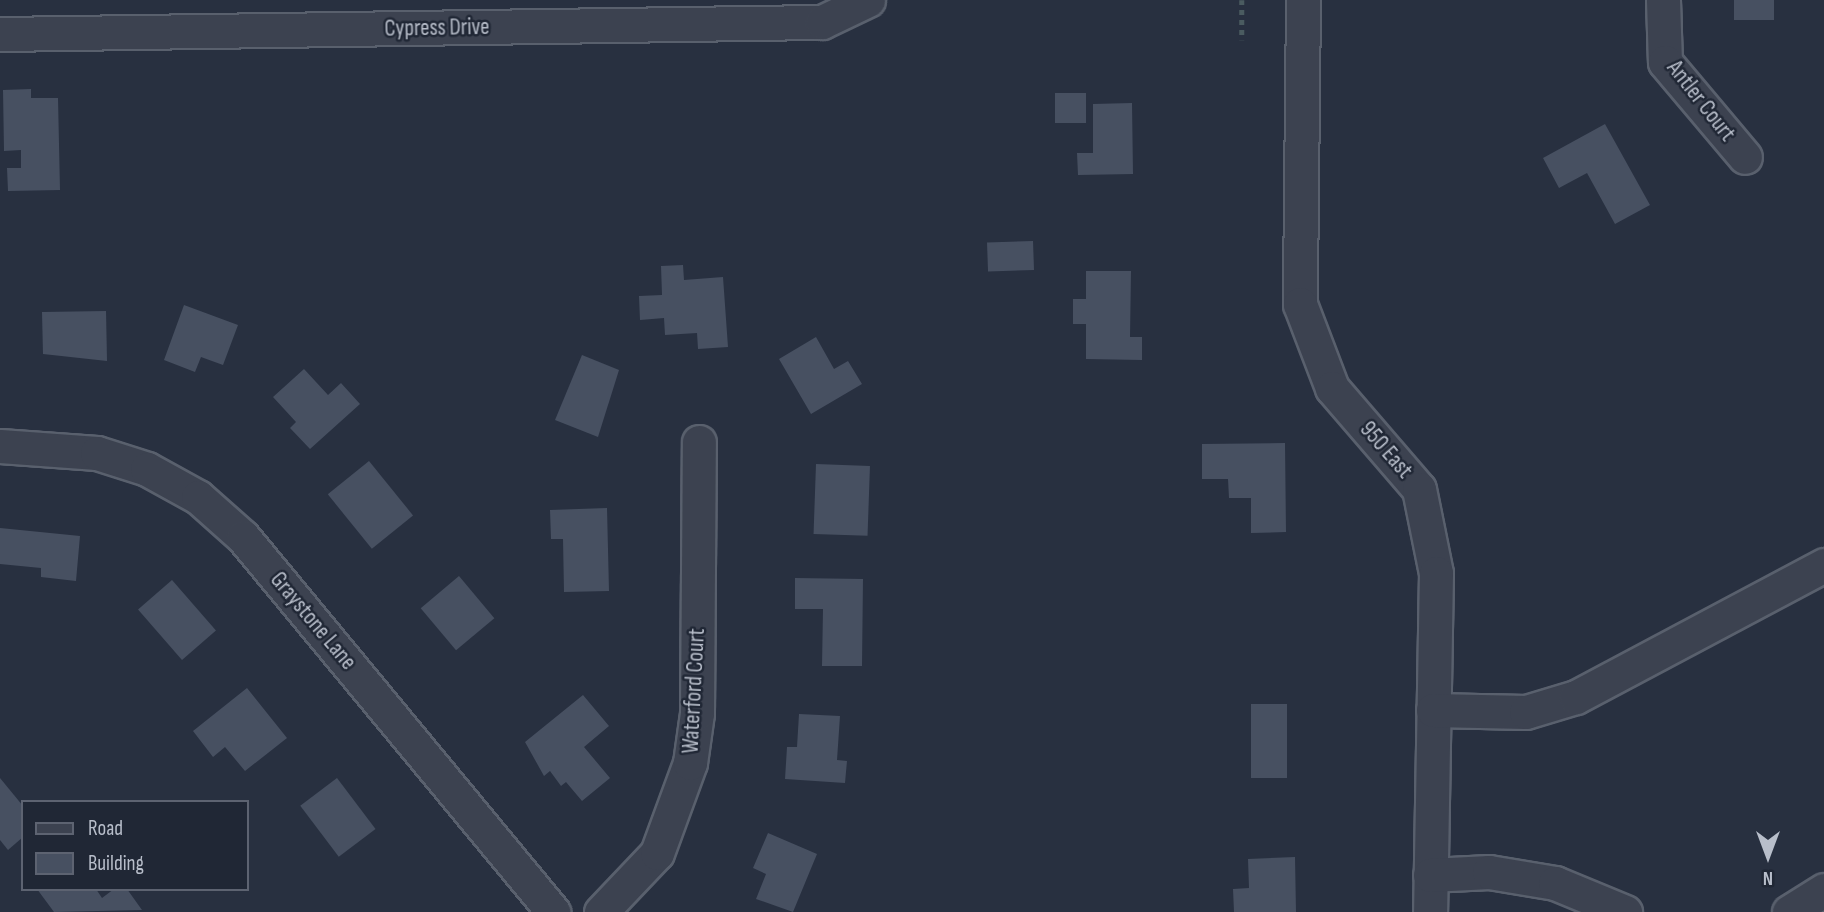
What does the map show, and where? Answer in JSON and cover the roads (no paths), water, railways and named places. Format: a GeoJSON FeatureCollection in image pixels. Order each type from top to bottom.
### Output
{"type":"FeatureCollection","features":[{"type":"Feature","properties":{"kind":"street","name":"Cypress Drive"},"geometry":{"type":"LineString","coordinates":[[0,34],[822,22],[868,0]]}},
{"type":"Feature","properties":{"kind":"street","name":"950 East"},"geometry":{"type":"LineString","coordinates":[[1303,0],[1300,304],[1332,388],[1419,489],[1436,573],[1430,912]]}},
{"type":"Feature","properties":{"kind":"street","name":"Antler Court"},"geometry":{"type":"LineString","coordinates":[[1663,0],[1665,62],[1745,157]]}},
{"type":"Feature","properties":{"kind":"street","name":"Waterford Court"},"geometry":{"type":"LineString","coordinates":[[601,912],[657,853],[690,763],[697,713],[699,442]]}},
{"type":"Feature","properties":{"kind":"street","name":"Graystone Lane"},"geometry":{"type":"LineString","coordinates":[[0,446],[97,453],[147,469],[198,497],[243,537],[554,912]]}},
{"type":"Feature","properties":{"kind":"street"},"geometry":{"type":"LineString","coordinates":[[1433,710],[1526,712],[1576,697],[1824,565]]}},
{"type":"Feature","properties":{"kind":"street"},"geometry":{"type":"LineString","coordinates":[[1430,875],[1489,872],[1555,883],[1625,912]]}},
{"type":"Feature","properties":{"kind":"street"},"geometry":{"type":"LineString","coordinates":[[1789,912],[1824,890]]}}]}
